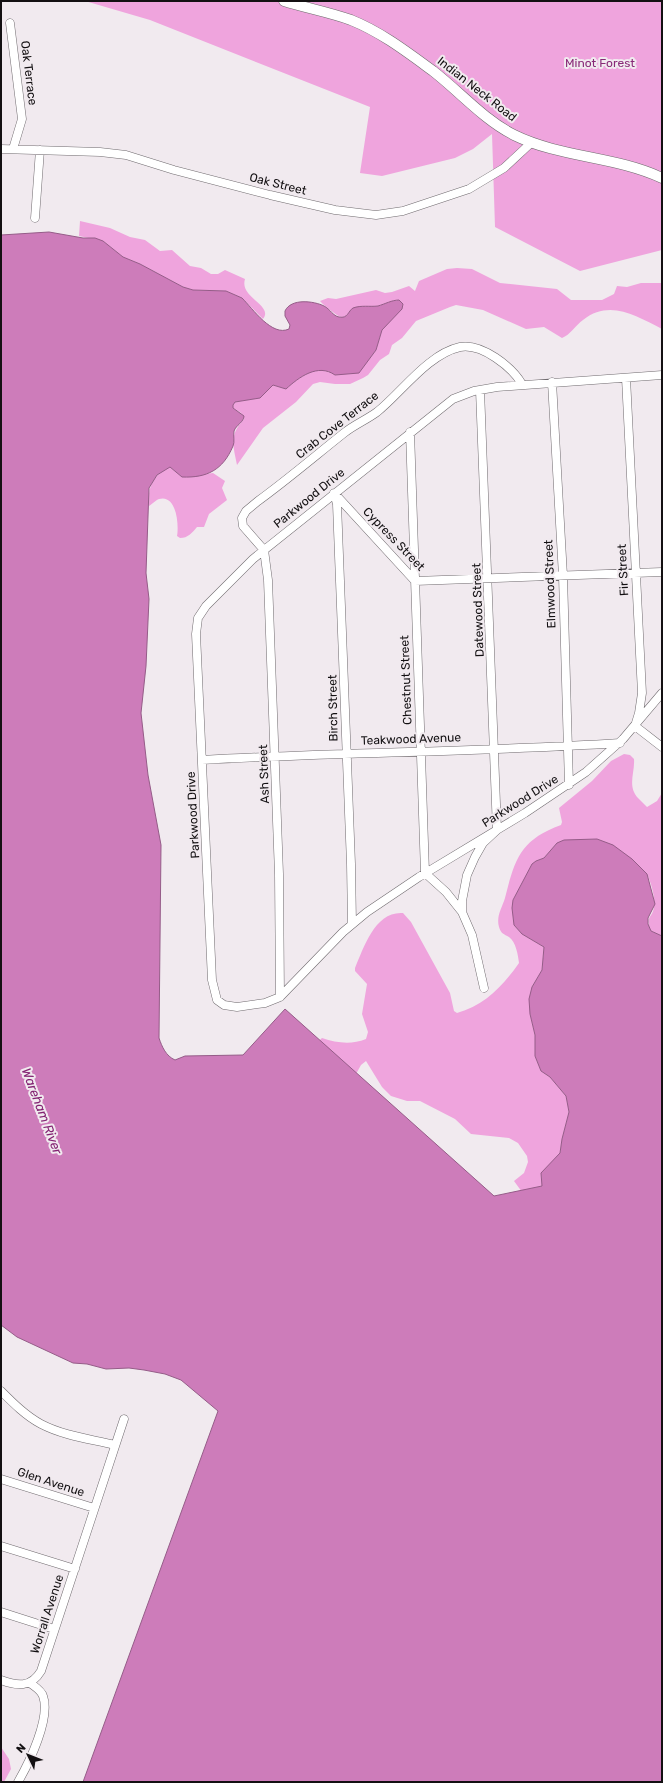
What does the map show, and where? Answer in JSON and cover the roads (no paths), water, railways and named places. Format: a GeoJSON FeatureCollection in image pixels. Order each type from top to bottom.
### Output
{"type":"FeatureCollection","features":[{"type":"Feature","properties":{"kind":"street","name":"Indian Neck Road"},"geometry":{"type":"LineString","coordinates":[[284,1],[344,18],[380,34],[434,72],[495,123],[513,134],[532,142],[627,166],[662,178]]}},
{"type":"Feature","properties":{"kind":"street","name":"Oak Terrace"},"geometry":{"type":"LineString","coordinates":[[10,23],[22,119],[13,149]]}},
{"type":"Feature","properties":{"kind":"street","name":"Oak Street"},"geometry":{"type":"LineString","coordinates":[[1,149],[100,152],[126,155],[174,170],[264,193],[335,210],[376,215],[403,211],[469,189],[509,165],[532,142]]}},
{"type":"Feature","properties":{"kind":"street"},"geometry":{"type":"LineString","coordinates":[[35,218],[40,150]]}},
{"type":"Feature","properties":{"kind":"street","name":"Crab Cove Terrace"},"geometry":{"type":"LineString","coordinates":[[264,550],[242,524],[241,520],[246,511],[342,434],[376,412],[422,370],[442,355],[453,349],[463,347],[484,352],[511,370],[522,384]]}},
{"type":"Feature","properties":{"kind":"street","name":"Parkwood Drive"},"geometry":{"type":"LineString","coordinates":[[662,375],[522,384],[480,390],[448,402],[264,550],[219,591],[198,618],[196,629],[212,980],[215,995],[222,1004],[237,1007],[265,1003],[280,997],[352,924],[425,873],[569,785],[594,766],[635,726],[662,693]]}},
{"type":"Feature","properties":{"kind":"street","name":"Fir Street"},"geometry":{"type":"LineString","coordinates":[[626,378],[642,693],[639,713],[635,726]]}},
{"type":"Feature","properties":{"kind":"street","name":"Elmwood Street"},"geometry":{"type":"LineString","coordinates":[[552,382],[563,576],[569,785]]}},
{"type":"Feature","properties":{"kind":"street","name":"Datewood Street"},"geometry":{"type":"LineString","coordinates":[[480,390],[489,578],[497,830]]}},
{"type":"Feature","properties":{"kind":"street","name":"Chestnut Street"},"geometry":{"type":"LineString","coordinates":[[410,432],[425,873]]}},
{"type":"Feature","properties":{"kind":"street","name":"Cypress Street"},"geometry":{"type":"LineString","coordinates":[[334,493],[415,581],[662,572]]}},
{"type":"Feature","properties":{"kind":"street","name":"Birch Street"},"geometry":{"type":"LineString","coordinates":[[334,493],[337,504],[346,753],[352,864],[352,924]]}},
{"type":"Feature","properties":{"kind":"street","name":"Ash Street"},"geometry":{"type":"LineString","coordinates":[[264,550],[268,580],[275,757],[280,997]]}},
{"type":"Feature","properties":{"kind":"street"},"geometry":{"type":"LineString","coordinates":[[635,726],[662,747]]}},
{"type":"Feature","properties":{"kind":"street","name":"Teakwood Avenue"},"geometry":{"type":"LineString","coordinates":[[202,760],[421,750],[568,746],[620,742]]}},
{"type":"Feature","properties":{"kind":"street"},"geometry":{"type":"LineString","coordinates":[[462,912],[465,882],[472,863],[483,843],[497,830]]}},
{"type":"Feature","properties":{"kind":"street"},"geometry":{"type":"LineString","coordinates":[[425,873],[446,892],[462,912],[472,935],[484,988]]}},
{"type":"Feature","properties":{"kind":"street"},"geometry":{"type":"LineString","coordinates":[[1,1391],[26,1414],[42,1424],[71,1435],[115,1445]]}},
{"type":"Feature","properties":{"kind":"street","name":"Worrall Avenue"},"geometry":{"type":"LineString","coordinates":[[30,1683],[41,1671],[124,1419]]}},
{"type":"Feature","properties":{"kind":"street","name":"Glen Avenue"},"geometry":{"type":"LineString","coordinates":[[1,1479],[94,1508]]}},
{"type":"Feature","properties":{"kind":"street"},"geometry":{"type":"LineString","coordinates":[[1,1546],[75,1569]]}},
{"type":"Feature","properties":{"kind":"street"},"geometry":{"type":"LineString","coordinates":[[1,1612],[54,1629]]}},
{"type":"Feature","properties":{"kind":"street"},"geometry":{"type":"LineString","coordinates":[[1,1680],[19,1685],[30,1683],[42,1693],[45,1710],[41,1730],[18,1782]]}},
{"type":"Feature","properties":{"kind":"water","name":"Wareham River"},"geometry":{"type":"Polygon","coordinates":[[[49,232],[83,238],[95,238],[103,241],[123,257],[140,264],[183,287],[193,290],[226,291],[242,298],[263,321],[276,329],[289,329],[290,325],[285,316],[285,311],[292,304],[297,302],[320,304],[339,317],[346,316],[351,309],[356,307],[378,306],[391,301],[399,300],[403,304],[402,309],[382,330],[376,350],[359,373],[335,375],[322,370],[315,371],[303,376],[286,389],[273,385],[260,398],[235,402],[233,408],[244,416],[244,418],[236,427],[234,431],[234,444],[229,454],[219,467],[199,476],[182,477],[170,467],[157,475],[149,488],[146,573],[149,599],[146,666],[141,713],[148,775],[161,845],[159,1038],[167,1054],[175,1060],[185,1056],[243,1055],[285,1009],[494,1196],[542,1186],[541,1173],[560,1153],[569,1112],[566,1096],[550,1077],[541,1071],[535,1056],[535,1035],[530,1014],[529,999],[532,987],[542,970],[544,947],[522,934],[514,925],[512,908],[513,900],[532,864],[544,858],[557,843],[564,840],[597,839],[613,845],[632,859],[647,874],[655,904],[648,918],[648,924],[651,931],[662,936],[662,1782],[83,1782],[218,1411],[181,1380],[165,1374],[144,1370],[129,1368],[106,1369],[87,1364],[73,1363],[17,1337],[1,1325],[1,235],[49,232]]]}},
{"type":"Feature","properties":{"kind":"park label","name":"Minot Forest"},"geometry":{"type":"Point","coordinates":[600,63]}}]}
